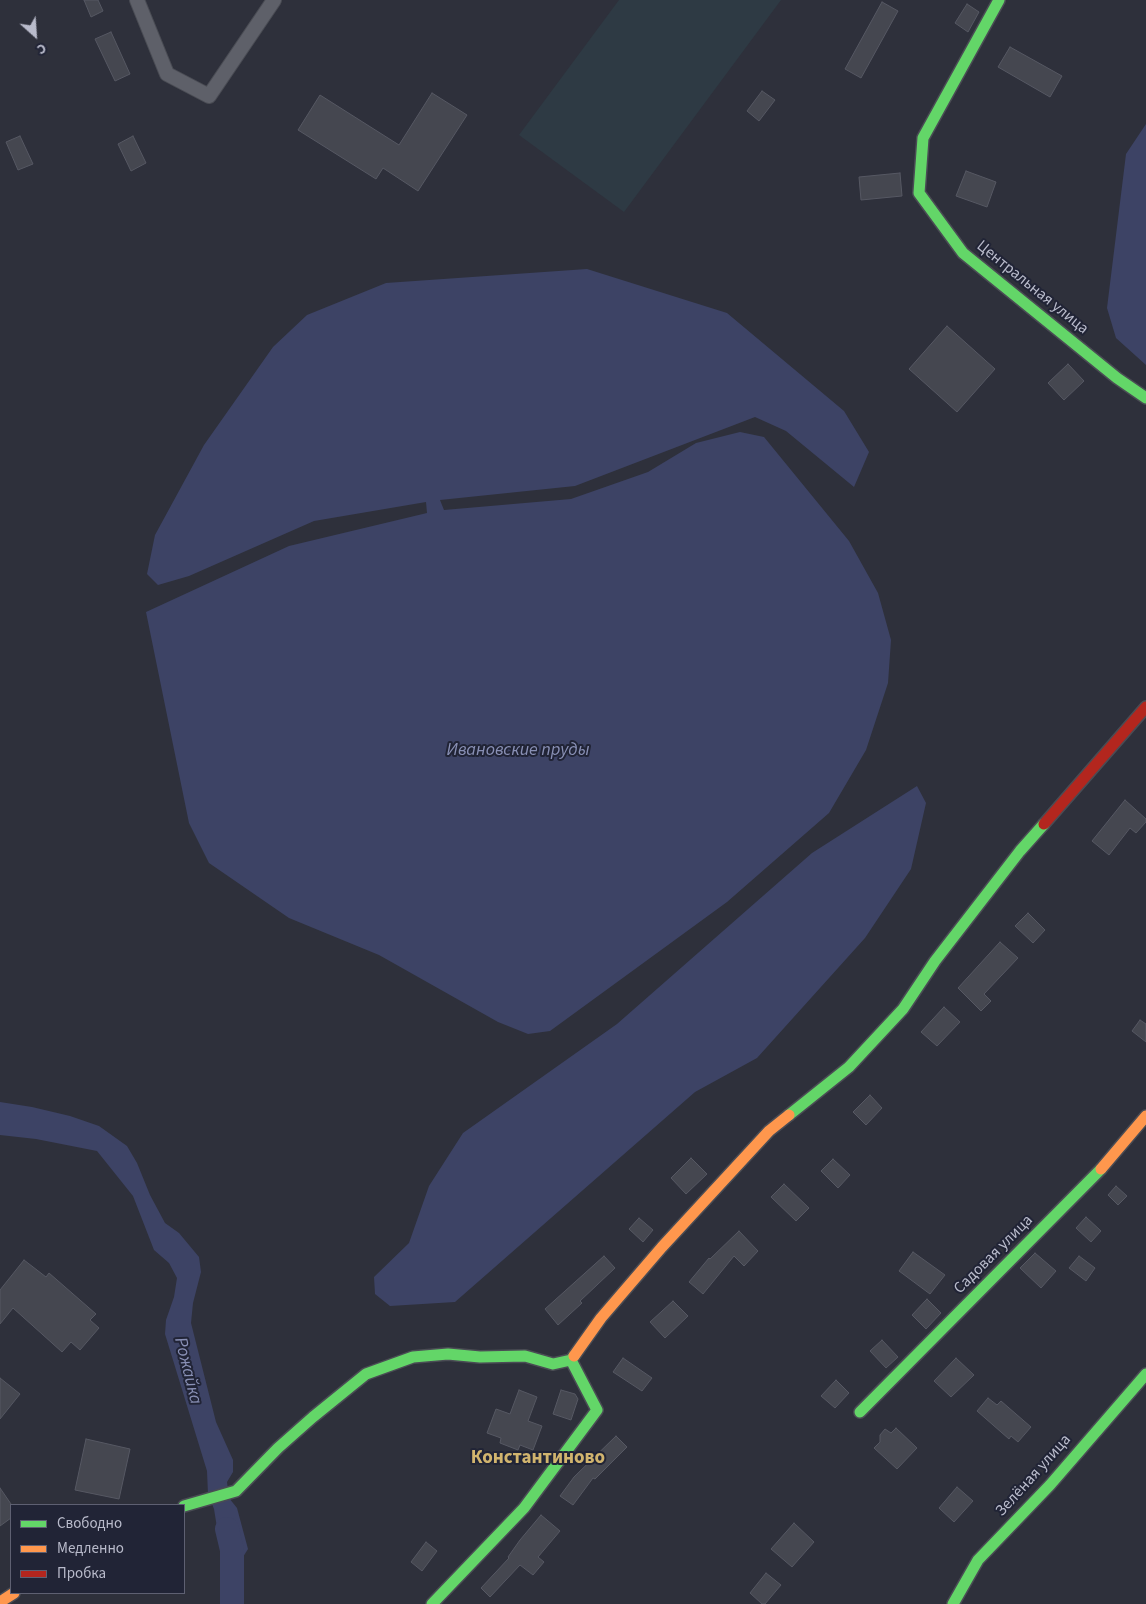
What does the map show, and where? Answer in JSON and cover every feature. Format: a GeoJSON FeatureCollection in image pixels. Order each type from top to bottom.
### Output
{"type":"FeatureCollection","features":[{"type":"Feature","properties":{"kind":"street"},"geometry":{"type":"LineString","coordinates":[[137,0],[167,74],[209,96],[274,0]]}},
{"type":"Feature","properties":{"kind":"street","name":"Центральная улица"},"geometry":{"type":"LineString","coordinates":[[999,0],[923,138],[919,193],[963,253],[1117,378],[1146,398]]}},
{"type":"Feature","properties":{"kind":"street"},"geometry":{"type":"LineString","coordinates":[[185,1506],[236,1490],[299,1429],[366,1374],[413,1357],[448,1354],[480,1357],[525,1356],[553,1364],[571,1360],[601,1318],[662,1247],[769,1131],[849,1067],[903,1009],[935,961],[1020,851],[1146,708]]}},
{"type":"Feature","properties":{"kind":"street","name":"Садовая улица"},"geometry":{"type":"LineString","coordinates":[[860,1412],[1092,1179],[1146,1116]]}},
{"type":"Feature","properties":{"kind":"street"},"geometry":{"type":"LineString","coordinates":[[432,1604],[524,1508],[597,1410],[571,1360]]}},
{"type":"Feature","properties":{"kind":"street","name":"Зелёная улица"},"geometry":{"type":"LineString","coordinates":[[953,1604],[978,1560],[1050,1485],[1146,1374]]}},
{"type":"Feature","properties":{"kind":"street"},"geometry":{"type":"LineString","coordinates":[[0,1602],[12,1594]]}},
{"type":"Feature","properties":{"kind":"shaded area"},"geometry":{"type":"Polygon","coordinates":[[[619,0],[781,0],[624,212],[519,135],[619,0]]]}},
{"type":"Feature","properties":{"kind":"water"},"geometry":{"type":"Polygon","coordinates":[[[1146,124],[1146,365],[1116,338],[1107,308],[1126,154],[1146,124]]]}},
{"type":"Feature","properties":{"kind":"water","name":"Ивановские пруды"},"geometry":{"type":"Polygon","coordinates":[[[587,269],[727,313],[844,411],[869,452],[854,487],[786,431],[755,417],[575,486],[440,500],[444,510],[571,499],[648,472],[696,443],[740,432],[764,437],[849,541],[878,593],[891,640],[888,683],[866,750],[829,813],[727,902],[550,1031],[528,1034],[498,1022],[379,955],[289,918],[209,863],[189,823],[146,612],[289,546],[427,513],[426,502],[314,521],[189,576],[158,585],[147,574],[155,535],[204,445],[273,347],[307,315],[386,283],[587,269]]]}},
{"type":"Feature","properties":{"kind":"water"},"geometry":{"type":"Polygon","coordinates":[[[917,786],[926,803],[911,869],[865,938],[757,1058],[695,1092],[455,1302],[390,1306],[375,1294],[374,1277],[409,1243],[429,1186],[463,1133],[617,1024],[812,853],[917,786]]]}},
{"type":"Feature","properties":{"kind":"water"},"geometry":{"type":"Polygon","coordinates":[[[0,1102],[70,1116],[99,1126],[127,1146],[165,1223],[179,1233],[199,1257],[201,1272],[193,1303],[191,1323],[216,1422],[233,1460],[233,1472],[227,1482],[229,1498],[237,1508],[248,1549],[243,1557],[228,1561],[220,1546],[214,1509],[208,1494],[207,1471],[165,1334],[166,1320],[174,1297],[177,1278],[169,1263],[154,1250],[133,1196],[97,1151],[36,1139],[0,1135],[0,1102]]]}},
{"type":"Feature","properties":{"kind":"building"},"geometry":{"type":"Polygon","coordinates":[[[84,0],[98,0],[103,11],[91,17],[84,0]]]}},
{"type":"Feature","properties":{"kind":"building"},"geometry":{"type":"Polygon","coordinates":[[[882,2],[898,11],[861,78],[845,69],[882,2]]]}},
{"type":"Feature","properties":{"kind":"building"},"geometry":{"type":"Polygon","coordinates":[[[967,4],[979,12],[968,32],[955,23],[967,4]]]}},
{"type":"Feature","properties":{"kind":"building"},"geometry":{"type":"Polygon","coordinates":[[[111,32],[130,74],[115,81],[95,39],[111,32]]]}},
{"type":"Feature","properties":{"kind":"building"},"geometry":{"type":"Polygon","coordinates":[[[1010,47],[1062,76],[1050,97],[998,67],[1010,47]]]}},
{"type":"Feature","properties":{"kind":"building"},"geometry":{"type":"Polygon","coordinates":[[[762,91],[775,100],[759,121],[747,111],[762,91]]]}},
{"type":"Feature","properties":{"kind":"building"},"geometry":{"type":"Polygon","coordinates":[[[432,93],[467,115],[418,191],[383,168],[376,179],[298,130],[320,95],[399,145],[432,93]]]}},
{"type":"Feature","properties":{"kind":"building"},"geometry":{"type":"Polygon","coordinates":[[[20,136],[33,164],[18,170],[6,142],[20,136]]]}},
{"type":"Feature","properties":{"kind":"building"},"geometry":{"type":"Polygon","coordinates":[[[133,136],[146,163],[131,171],[118,144],[133,136]]]}},
{"type":"Feature","properties":{"kind":"building"},"geometry":{"type":"Polygon","coordinates":[[[966,171],[996,182],[987,207],[956,196],[966,171]]]}},
{"type":"Feature","properties":{"kind":"building"},"geometry":{"type":"Polygon","coordinates":[[[900,173],[902,196],[861,200],[859,177],[900,173]]]}},
{"type":"Feature","properties":{"kind":"building"},"geometry":{"type":"Polygon","coordinates":[[[947,326],[995,369],[957,412],[909,369],[947,326]]]}},
{"type":"Feature","properties":{"kind":"building"},"geometry":{"type":"Polygon","coordinates":[[[1068,364],[1084,381],[1064,400],[1048,383],[1068,364]]]}},
{"type":"Feature","properties":{"kind":"building"},"geometry":{"type":"Polygon","coordinates":[[[1125,800],[1146,819],[1146,822],[1136,833],[1130,828],[1109,855],[1092,841],[1125,800]]]}},
{"type":"Feature","properties":{"kind":"building"},"geometry":{"type":"Polygon","coordinates":[[[1028,913],[1045,930],[1033,943],[1015,926],[1028,913]]]}},
{"type":"Feature","properties":{"kind":"building"},"geometry":{"type":"Polygon","coordinates":[[[1000,942],[1018,958],[984,994],[991,1001],[981,1011],[958,988],[1000,942]]]}},
{"type":"Feature","properties":{"kind":"building"},"geometry":{"type":"Polygon","coordinates":[[[944,1007],[960,1022],[937,1046],[921,1032],[944,1007]]]}},
{"type":"Feature","properties":{"kind":"building"},"geometry":{"type":"Polygon","coordinates":[[[1140,1020],[1146,1024],[1146,1042],[1132,1031],[1140,1020]]]}},
{"type":"Feature","properties":{"kind":"building"},"geometry":{"type":"Polygon","coordinates":[[[870,1095],[882,1108],[866,1125],[853,1112],[870,1095]]]}},
{"type":"Feature","properties":{"kind":"building"},"geometry":{"type":"Polygon","coordinates":[[[691,1158],[707,1174],[686,1194],[671,1178],[691,1158]]]}},
{"type":"Feature","properties":{"kind":"building"},"geometry":{"type":"Polygon","coordinates":[[[833,1159],[850,1175],[838,1188],[821,1171],[833,1159]]]}},
{"type":"Feature","properties":{"kind":"building"},"geometry":{"type":"Polygon","coordinates":[[[784,1184],[809,1208],[796,1221],[771,1197],[784,1184]]]}},
{"type":"Feature","properties":{"kind":"building"},"geometry":{"type":"Polygon","coordinates":[[[1116,1186],[1127,1196],[1118,1205],[1108,1195],[1116,1186]]]}},
{"type":"Feature","properties":{"kind":"building"},"geometry":{"type":"Polygon","coordinates":[[[1086,1217],[1101,1231],[1091,1242],[1076,1228],[1086,1217]]]}},
{"type":"Feature","properties":{"kind":"building"},"geometry":{"type":"Polygon","coordinates":[[[639,1218],[653,1230],[643,1242],[629,1229],[639,1218]]]}},
{"type":"Feature","properties":{"kind":"building"},"geometry":{"type":"Polygon","coordinates":[[[739,1231],[758,1251],[744,1266],[734,1256],[703,1294],[689,1282],[709,1258],[739,1231]]]}},
{"type":"Feature","properties":{"kind":"building"},"geometry":{"type":"Polygon","coordinates":[[[913,1252],[945,1275],[930,1294],[899,1271],[913,1252]]]}},
{"type":"Feature","properties":{"kind":"building"},"geometry":{"type":"Polygon","coordinates":[[[1035,1253],[1056,1271],[1041,1288],[1020,1268],[1035,1253]]]}},
{"type":"Feature","properties":{"kind":"building"},"geometry":{"type":"Polygon","coordinates":[[[604,1256],[615,1268],[558,1325],[545,1309],[604,1256]]]}},
{"type":"Feature","properties":{"kind":"building"},"geometry":{"type":"Polygon","coordinates":[[[1079,1256],[1095,1268],[1086,1281],[1069,1268],[1079,1256]]]}},
{"type":"Feature","properties":{"kind":"building"},"geometry":{"type":"Polygon","coordinates":[[[24,1260],[46,1277],[49,1273],[96,1314],[90,1320],[99,1328],[80,1350],[71,1342],[62,1352],[13,1308],[0,1324],[0,1290],[24,1260]]]}},
{"type":"Feature","properties":{"kind":"building"},"geometry":{"type":"Polygon","coordinates":[[[927,1299],[941,1313],[926,1329],[912,1315],[927,1299]]]}},
{"type":"Feature","properties":{"kind":"building"},"geometry":{"type":"Polygon","coordinates":[[[673,1301],[688,1316],[665,1338],[650,1322],[673,1301]]]}},
{"type":"Feature","properties":{"kind":"building"},"geometry":{"type":"Polygon","coordinates":[[[882,1340],[898,1357],[886,1368],[870,1351],[882,1340]]]}},
{"type":"Feature","properties":{"kind":"building"},"geometry":{"type":"Polygon","coordinates":[[[623,1358],[652,1378],[642,1391],[613,1372],[623,1358]]]}},
{"type":"Feature","properties":{"kind":"building"},"geometry":{"type":"Polygon","coordinates":[[[956,1358],[974,1375],[951,1397],[934,1381],[956,1358]]]}},
{"type":"Feature","properties":{"kind":"building"},"geometry":{"type":"Polygon","coordinates":[[[0,1378],[20,1394],[0,1419],[0,1378]]]}},
{"type":"Feature","properties":{"kind":"building"},"geometry":{"type":"Polygon","coordinates":[[[836,1380],[849,1393],[835,1408],[821,1396],[836,1380]]]}},
{"type":"Feature","properties":{"kind":"building"},"geometry":{"type":"Polygon","coordinates":[[[519,1390],[537,1397],[528,1421],[542,1426],[533,1450],[520,1445],[518,1450],[500,1443],[501,1438],[487,1433],[496,1409],[510,1414],[519,1390]]]}},
{"type":"Feature","properties":{"kind":"building"},"geometry":{"type":"Polygon","coordinates":[[[561,1390],[575,1394],[578,1399],[571,1420],[553,1414],[561,1390]]]}},
{"type":"Feature","properties":{"kind":"building"},"geometry":{"type":"Polygon","coordinates":[[[988,1398],[997,1405],[1001,1401],[1031,1427],[1018,1442],[1011,1436],[1009,1439],[977,1411],[988,1398]]]}},
{"type":"Feature","properties":{"kind":"building"},"geometry":{"type":"Polygon","coordinates":[[[896,1428],[917,1448],[897,1469],[874,1448],[880,1442],[880,1435],[885,1429],[891,1433],[896,1428]]]}},
{"type":"Feature","properties":{"kind":"building"},"geometry":{"type":"Polygon","coordinates":[[[616,1436],[627,1447],[595,1479],[593,1478],[573,1505],[560,1496],[574,1477],[616,1436]]]}},
{"type":"Feature","properties":{"kind":"building"},"geometry":{"type":"Polygon","coordinates":[[[86,1439],[130,1449],[119,1499],[75,1490],[86,1439]]]}},
{"type":"Feature","properties":{"kind":"building"},"geometry":{"type":"Polygon","coordinates":[[[957,1487],[973,1501],[954,1522],[939,1508],[957,1487]]]}},
{"type":"Feature","properties":{"kind":"building"},"geometry":{"type":"Polygon","coordinates":[[[0,1488],[11,1504],[10,1519],[0,1526],[0,1488]]]}},
{"type":"Feature","properties":{"kind":"building"},"geometry":{"type":"Polygon","coordinates":[[[541,1515],[560,1531],[538,1557],[544,1562],[533,1575],[520,1565],[490,1597],[481,1588],[509,1558],[520,1540],[541,1515]]]}},
{"type":"Feature","properties":{"kind":"building"},"geometry":{"type":"Polygon","coordinates":[[[794,1523],[814,1542],[792,1567],[771,1549],[794,1523]]]}},
{"type":"Feature","properties":{"kind":"building"},"geometry":{"type":"Polygon","coordinates":[[[426,1542],[437,1551],[422,1571],[411,1562],[426,1542]]]}},
{"type":"Feature","properties":{"kind":"building"},"geometry":{"type":"Polygon","coordinates":[[[766,1573],[781,1585],[765,1604],[762,1604],[750,1593],[766,1573]]]}},
{"type":"Feature","properties":{"kind":"waterway","name":"Рожайка"},"geometry":{"type":"LineString","coordinates":[[227,1529],[232,1550],[232,1604]]}},
{"type":"Feature","properties":{"kind":"traffic: fast"},"geometry":{"type":"LineString","coordinates":[[999,0],[923,138],[919,193],[963,253],[1117,378],[1146,398]]}},
{"type":"Feature","properties":{"kind":"traffic: fast"},"geometry":{"type":"LineString","coordinates":[[789,1115],[849,1067],[903,1009],[935,961],[1020,851],[1044,824]]}},
{"type":"Feature","properties":{"kind":"traffic: fast"},"geometry":{"type":"LineString","coordinates":[[860,1412],[1101,1169]]}},
{"type":"Feature","properties":{"kind":"traffic: fast"},"geometry":{"type":"LineString","coordinates":[[185,1506],[236,1491],[278,1448],[366,1374],[413,1357],[448,1354],[480,1357],[525,1356],[553,1364],[571,1360],[574,1356]]}},
{"type":"Feature","properties":{"kind":"traffic: fast"},"geometry":{"type":"LineString","coordinates":[[432,1604],[524,1508],[597,1410],[571,1360]]}},
{"type":"Feature","properties":{"kind":"traffic: fast"},"geometry":{"type":"LineString","coordinates":[[953,1604],[978,1560],[1050,1485],[1146,1374]]}},
{"type":"Feature","properties":{"kind":"traffic: slow"},"geometry":{"type":"LineString","coordinates":[[574,1356],[601,1318],[662,1247],[769,1131],[789,1115]]}},
{"type":"Feature","properties":{"kind":"traffic: slow"},"geometry":{"type":"LineString","coordinates":[[1101,1169],[1146,1116]]}},
{"type":"Feature","properties":{"kind":"traffic: slow"},"geometry":{"type":"LineString","coordinates":[[0,1602],[12,1594]]}},
{"type":"Feature","properties":{"kind":"traffic: jam"},"geometry":{"type":"LineString","coordinates":[[1044,824],[1146,707]]}},
{"type":"Feature","properties":{"kind":"district","name":"Константиново"},"geometry":{"type":"Point","coordinates":[538,1459]}}]}
